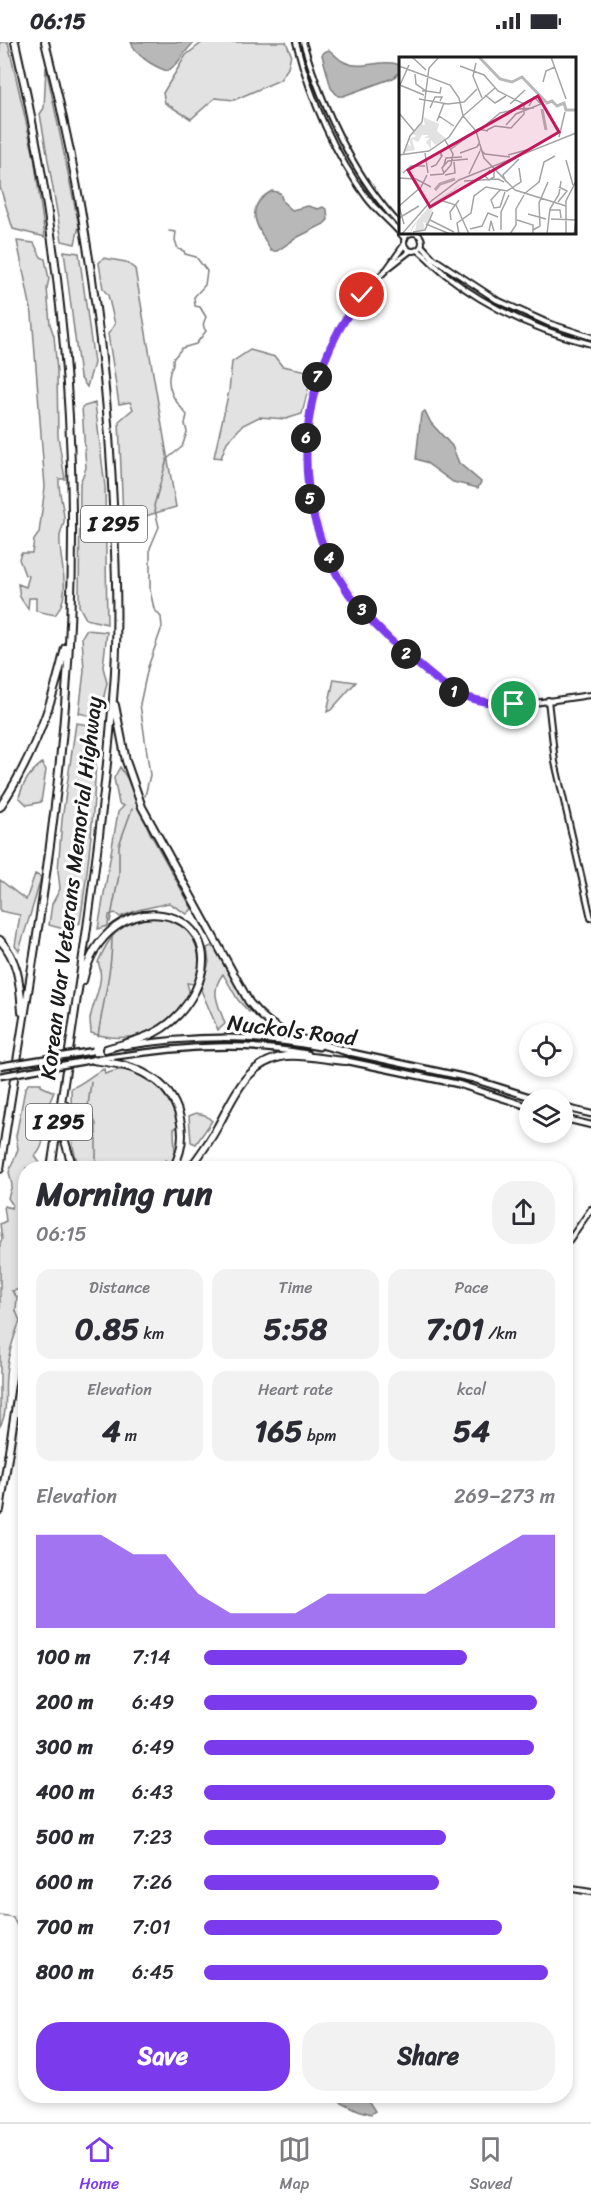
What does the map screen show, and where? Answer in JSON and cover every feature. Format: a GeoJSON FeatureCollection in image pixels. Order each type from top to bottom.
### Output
{"type":"FeatureCollection","features":[{"type":"Feature","properties":{"kind":"highway","name":"Korean War Veterans Memorial Highway"},"geometry":{"type":"LineString","coordinates":[[0,1169],[55,804],[66,702],[69,630],[71,470],[62,330],[42,177],[15,42]]}},
{"type":"Feature","properties":{"kind":"highway","name":"Korean War Veterans Memorial Highway"},"geometry":{"type":"LineString","coordinates":[[45,42],[83,215],[103,362],[110,444],[116,576],[114,698],[100,838],[52,1161]]}},
{"type":"Feature","properties":{"kind":"highway"},"geometry":{"type":"LineString","coordinates":[[0,807],[20,775],[45,720],[57,682],[69,630]]}},
{"type":"Feature","properties":{"kind":"highway"},"geometry":{"type":"LineString","coordinates":[[114,698],[126,761],[141,807],[249,1002],[264,1019],[281,1032],[349,1053]]}},
{"type":"Feature","properties":{"kind":"highway"},"geometry":{"type":"LineString","coordinates":[[76,1010],[84,977],[96,948],[118,924],[135,916],[148,913],[161,914],[179,920],[193,932],[201,949],[202,969],[184,1008],[174,1019],[154,1033],[106,1049]]}},
{"type":"Feature","properties":{"kind":"highway"},"geometry":{"type":"LineString","coordinates":[[0,940],[9,951],[18,973],[22,1023]]}},
{"type":"Feature","properties":{"kind":"highway"},"geometry":{"type":"LineString","coordinates":[[195,1161],[211,1137],[239,1086],[249,1073],[259,1066],[270,1060],[288,1056],[346,1061]]}},
{"type":"Feature","properties":{"kind":"highway"},"geometry":{"type":"LineString","coordinates":[[92,1060],[126,1066],[142,1072],[159,1083],[171,1097],[179,1114],[182,1132],[180,1149],[175,1161]]}},
{"type":"Feature","properties":{"kind":"highway"},"geometry":{"type":"LineString","coordinates":[[66,1076],[64,1138],[72,1161]]}},
{"type":"Feature","properties":{"kind":"highway"},"geometry":{"type":"LineString","coordinates":[[0,1151],[9,1111]]}},
{"type":"Feature","properties":{"kind":"highway"},"geometry":{"type":"LineString","coordinates":[[0,1510],[18,1396]]}},
{"type":"Feature","properties":{"kind":"highway"},"geometry":{"type":"LineString","coordinates":[[14,1425],[18,1414]]}},
{"type":"Feature","properties":{"kind":"main road","name":"Nuckols Road"},"geometry":{"type":"LineString","coordinates":[[0,1066],[186,1038],[231,1037],[284,1041],[349,1053],[473,1078],[519,1093]]}},
{"type":"Feature","properties":{"kind":"main road","name":"Nuckols Road"},"geometry":{"type":"LineString","coordinates":[[0,1076],[181,1048],[227,1046],[279,1050],[346,1061],[472,1087],[519,1103]]}},
{"type":"Feature","properties":{"kind":"main road"},"geometry":{"type":"LineString","coordinates":[[573,1110],[591,1114]]}},
{"type":"Feature","properties":{"kind":"main road"},"geometry":{"type":"LineString","coordinates":[[573,1121],[591,1125]]}},
{"type":"Feature","properties":{"kind":"street"},"geometry":{"type":"LineString","coordinates":[[296,42],[312,93],[334,143],[362,192],[385,220],[399,233]]}},
{"type":"Feature","properties":{"kind":"street"},"geometry":{"type":"LineString","coordinates":[[303,42],[318,88],[342,141],[369,186],[399,224]]}},
{"type":"Feature","properties":{"kind":"street"},"geometry":{"type":"LineString","coordinates":[[401,234],[405,238]]}},
{"type":"Feature","properties":{"kind":"street"},"geometry":{"type":"LineString","coordinates":[[387,269],[404,245],[408,234]]}},
{"type":"Feature","properties":{"kind":"street"},"geometry":{"type":"LineString","coordinates":[[413,234],[420,236],[422,246],[433,258],[497,300],[548,323],[591,337]]}},
{"type":"Feature","properties":{"kind":"street"},"geometry":{"type":"LineString","coordinates":[[404,245],[410,251]]}},
{"type":"Feature","properties":{"kind":"street"},"geometry":{"type":"LineString","coordinates":[[422,246],[418,250],[410,251],[387,269],[362,295],[345,317],[327,351],[315,383],[306,456],[308,490],[321,538],[345,587],[369,618],[394,644],[452,691],[491,703],[514,704],[591,695]]}},
{"type":"Feature","properties":{"kind":"street"},"geometry":{"type":"LineString","coordinates":[[418,250],[452,280],[497,308],[537,327],[591,344]]}},
{"type":"Feature","properties":{"kind":"street"},"geometry":{"type":"LineString","coordinates":[[548,700],[555,762],[591,918]]}},
{"type":"Feature","properties":{"kind":"street"},"geometry":{"type":"LineString","coordinates":[[573,1235],[591,1209]]}},
{"type":"Feature","properties":{"kind":"street"},"geometry":{"type":"LineString","coordinates":[[573,1889],[591,1892]]}},
{"type":"Feature","properties":{"kind":"shaded area"},"geometry":{"type":"Polygon","coordinates":[[[0,42],[8,42],[34,157],[45,237],[13,229],[0,187],[0,42]]]}},
{"type":"Feature","properties":{"kind":"shaded area"},"geometry":{"type":"Polygon","coordinates":[[[131,42],[195,42],[167,71],[146,60],[131,42]]]}},
{"type":"Feature","properties":{"kind":"shaded area"},"geometry":{"type":"Polygon","coordinates":[[[203,42],[286,42],[291,54],[288,68],[280,80],[234,100],[215,98],[191,119],[165,103],[163,93],[186,55],[203,42]]]}},
{"type":"Feature","properties":{"kind":"shaded area"},"geometry":{"type":"Polygon","coordinates":[[[329,50],[342,61],[351,64],[393,63],[399,65],[399,73],[393,78],[338,96],[331,88],[322,55],[329,50]]]}},
{"type":"Feature","properties":{"kind":"shaded area"},"geometry":{"type":"Polygon","coordinates":[[[46,67],[79,226],[75,244],[62,241],[40,114],[44,108],[46,67]]]}},
{"type":"Feature","properties":{"kind":"shaded area"},"geometry":{"type":"Polygon","coordinates":[[[272,191],[280,193],[283,202],[292,210],[308,206],[318,209],[323,207],[327,210],[328,220],[277,251],[271,251],[255,219],[255,211],[257,204],[272,191]]]}},
{"type":"Feature","properties":{"kind":"shaded area"},"geometry":{"type":"Polygon","coordinates":[[[17,241],[34,243],[41,257],[45,259],[49,279],[47,288],[50,324],[54,336],[57,371],[58,436],[65,479],[59,479],[64,517],[60,546],[64,597],[55,615],[36,611],[36,598],[29,598],[28,609],[20,597],[18,584],[26,587],[29,576],[25,575],[19,559],[21,553],[32,553],[34,540],[39,533],[45,487],[32,314],[17,241]]]}},
{"type":"Feature","properties":{"kind":"shaded area"},"geometry":{"type":"Polygon","coordinates":[[[64,251],[79,253],[94,363],[87,387],[80,377],[64,251]]]}},
{"type":"Feature","properties":{"kind":"shaded area"},"geometry":{"type":"Polygon","coordinates":[[[103,258],[126,262],[135,269],[176,507],[132,520],[123,518],[119,421],[133,409],[130,402],[119,404],[108,334],[115,324],[108,295],[103,289],[99,263],[103,258]]]}},
{"type":"Feature","properties":{"kind":"shaded area"},"geometry":{"type":"Polygon","coordinates":[[[250,350],[275,357],[282,366],[313,372],[302,414],[286,419],[259,417],[243,425],[227,442],[221,458],[214,457],[229,391],[232,362],[250,350]]]}},
{"type":"Feature","properties":{"kind":"shaded area"},"geometry":{"type":"Polygon","coordinates":[[[95,403],[105,487],[107,624],[86,619],[79,606],[80,483],[86,468],[82,407],[95,403]]]}},
{"type":"Feature","properties":{"kind":"shaded area"},"geometry":{"type":"Polygon","coordinates":[[[425,411],[431,423],[452,446],[459,463],[481,482],[478,488],[453,482],[425,462],[416,459],[421,414],[425,411]]]}},
{"type":"Feature","properties":{"kind":"shaded area"},"geometry":{"type":"Polygon","coordinates":[[[86,630],[107,632],[103,667],[107,683],[99,718],[79,713],[84,671],[82,637],[86,630]]]}},
{"type":"Feature","properties":{"kind":"shaded area"},"geometry":{"type":"Polygon","coordinates":[[[334,679],[356,682],[327,712],[334,679]]]}},
{"type":"Feature","properties":{"kind":"shaded area"},"geometry":{"type":"Polygon","coordinates":[[[76,723],[96,726],[94,800],[80,923],[67,930],[49,925],[52,904],[60,889],[58,870],[62,820],[76,723]]]}},
{"type":"Feature","properties":{"kind":"shaded area"},"geometry":{"type":"Polygon","coordinates":[[[42,763],[46,770],[41,802],[27,805],[19,797],[25,782],[42,763]]]}},
{"type":"Feature","properties":{"kind":"shaded area"},"geometry":{"type":"Polygon","coordinates":[[[120,767],[127,778],[150,833],[192,909],[187,914],[169,903],[120,917],[115,913],[109,915],[108,926],[98,929],[118,812],[124,806],[119,804],[114,778],[120,767]]]}},
{"type":"Feature","properties":{"kind":"shaded area"},"geometry":{"type":"Polygon","coordinates":[[[35,874],[41,877],[19,951],[15,946],[20,915],[0,911],[0,880],[26,900],[35,874]]]}},
{"type":"Feature","properties":{"kind":"shaded area"},"geometry":{"type":"Polygon","coordinates":[[[145,915],[165,918],[182,926],[193,940],[199,963],[194,984],[187,983],[190,994],[170,1017],[147,1032],[121,1037],[107,1037],[91,1033],[90,1019],[101,976],[98,962],[115,933],[145,915]]]}},
{"type":"Feature","properties":{"kind":"shaded area"},"geometry":{"type":"Polygon","coordinates":[[[214,945],[251,1009],[249,1012],[238,1000],[223,974],[217,987],[216,999],[225,1024],[218,1030],[201,990],[209,962],[207,948],[214,945]]]}},
{"type":"Feature","properties":{"kind":"shaded area"},"geometry":{"type":"Polygon","coordinates":[[[104,1069],[105,1074],[123,1070],[135,1072],[160,1090],[172,1108],[179,1126],[174,1129],[175,1158],[172,1161],[77,1161],[72,1141],[71,1088],[104,1069]]]}},
{"type":"Feature","properties":{"kind":"shaded area"},"geometry":{"type":"Polygon","coordinates":[[[29,1083],[41,1083],[41,1086],[54,1092],[49,1104],[49,1119],[41,1115],[43,1142],[35,1156],[39,1161],[18,1161],[18,1290],[12,1291],[17,1297],[18,1327],[8,1362],[5,1408],[0,1426],[0,1243],[2,1239],[0,1224],[6,1221],[4,1206],[11,1208],[12,1204],[8,1198],[12,1185],[9,1172],[18,1149],[16,1136],[25,1089],[29,1083]]]}},
{"type":"Feature","properties":{"kind":"shaded area"},"geometry":{"type":"Polygon","coordinates":[[[196,1113],[205,1115],[212,1121],[196,1144],[191,1142],[189,1116],[196,1113]]]}},
{"type":"Feature","properties":{"kind":"shaded area"},"geometry":{"type":"Polygon","coordinates":[[[344,2103],[370,2103],[375,2111],[371,2114],[344,2103]]]}},
{"type":"Feature","properties":{"kind":"waterway"},"geometry":{"type":"LineString","coordinates":[[145,796],[150,775],[140,704],[148,667],[162,627],[161,617],[154,609],[150,590],[150,548],[159,527],[154,506],[167,459],[182,447],[187,432],[185,424],[187,415],[173,396],[169,379],[173,359],[182,348],[196,344],[206,331],[203,324],[206,317],[200,307],[195,306],[194,297],[205,285],[207,271],[196,257],[178,249],[175,240],[176,232],[169,231]]}},
{"type":"Feature","properties":{"kind":"waterway"},"geometry":{"type":"LineString","coordinates":[[110,922],[119,875],[119,845],[132,809]]}},
{"type":"Feature","properties":{"kind":"waterway"},"geometry":{"type":"LineString","coordinates":[[98,1036],[109,974],[112,937]]}},
{"type":"Feature","properties":{"kind":"waterway"},"geometry":{"type":"LineString","coordinates":[[91,1082],[88,1106],[96,1124],[96,1161]]}},
{"type":"Feature","properties":{"kind":"waterway"},"geometry":{"type":"LineString","coordinates":[[0,1915],[13,1917],[18,1927]]}},
{"type":"Feature","properties":{"kind":"route"},"geometry":{"type":"LineString","coordinates":[[362,295],[345,317],[325,357],[315,383],[306,436],[308,490],[325,549],[340,579],[362,610],[394,644],[434,678],[452,691],[476,700],[514,704]]}}]}
